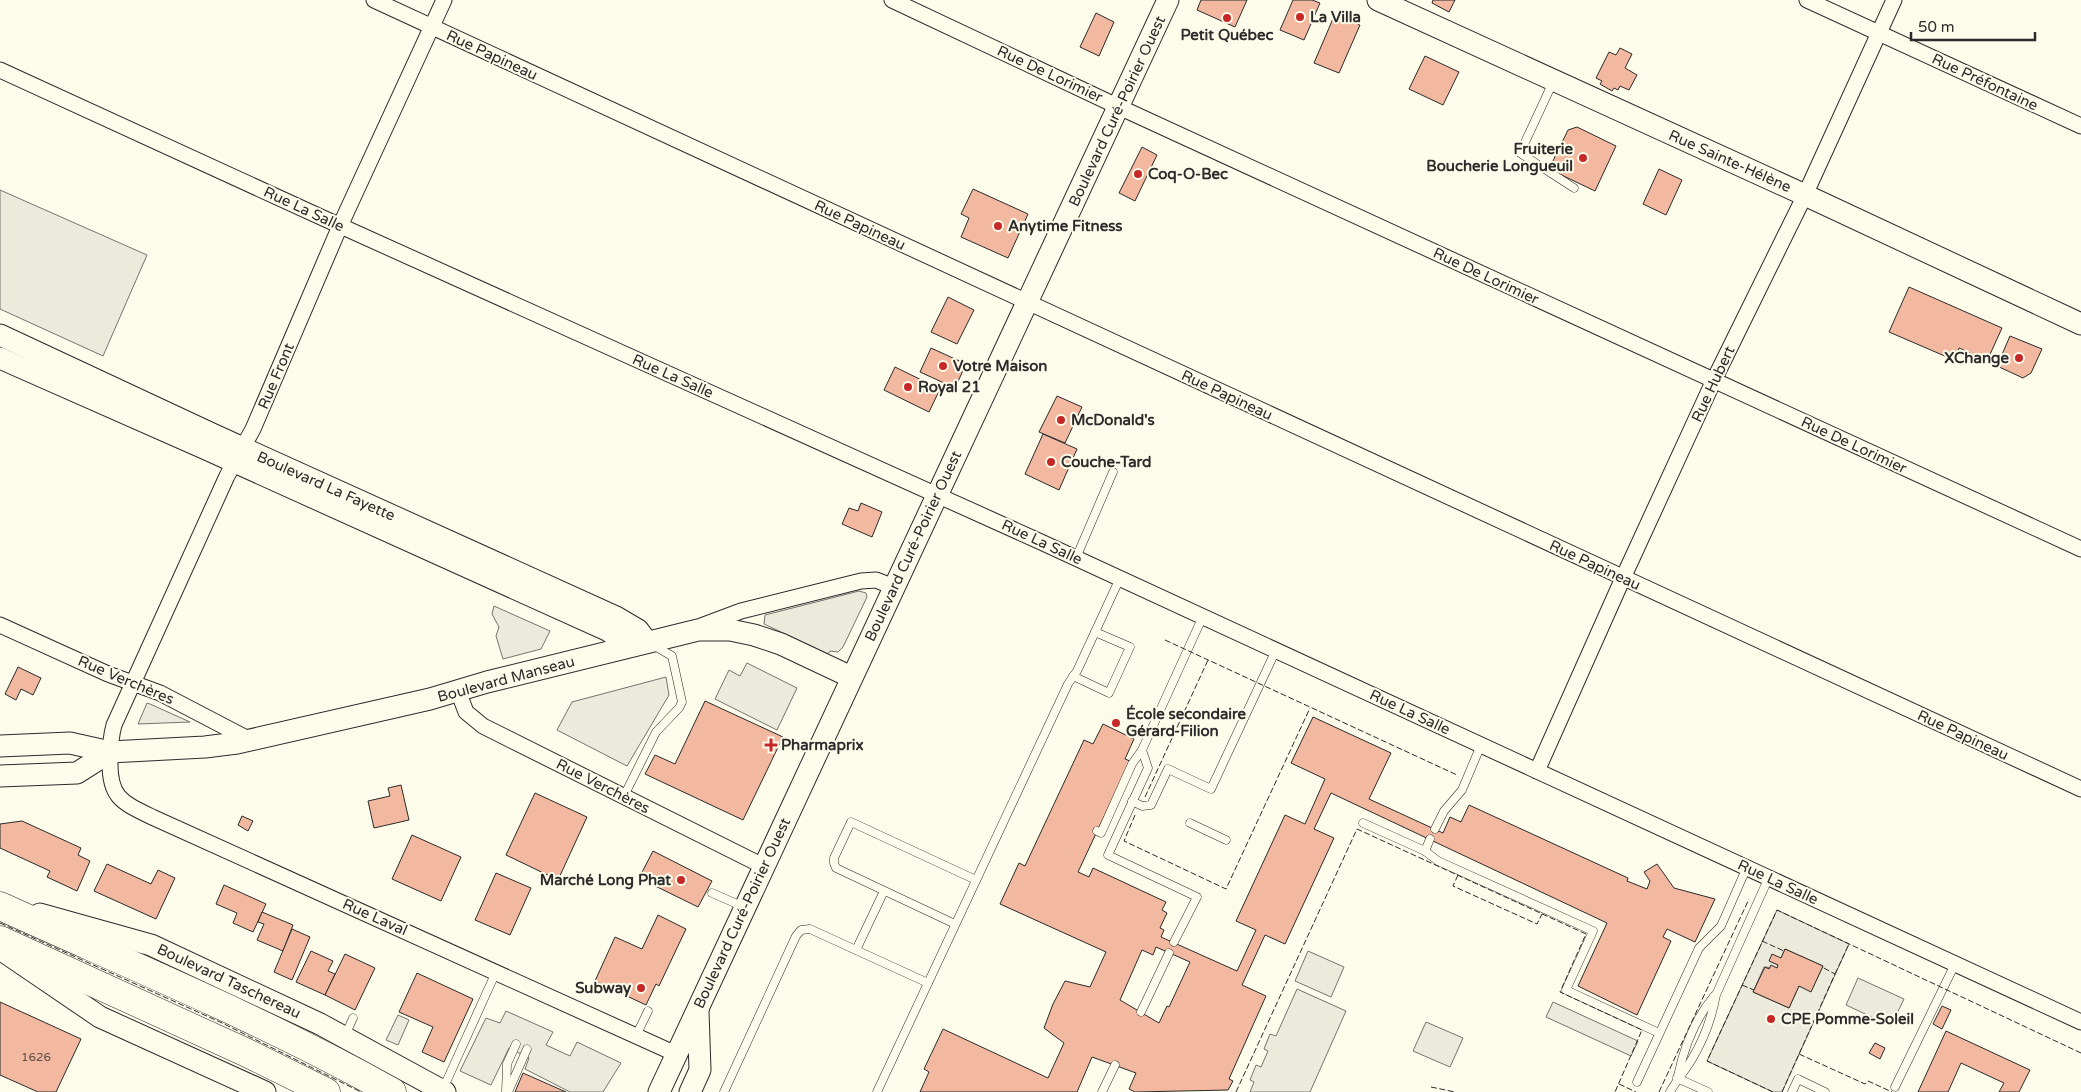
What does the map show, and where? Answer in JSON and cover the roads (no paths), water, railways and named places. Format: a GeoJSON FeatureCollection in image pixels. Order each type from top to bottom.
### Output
{"type":"FeatureCollection","features":[{"type":"Feature","properties":{"kind":"highway","name":"Boulevard Taschereau"},"geometry":{"type":"LineString","coordinates":[[0,905],[278,1033],[392,1092]]}},
{"type":"Feature","properties":{"kind":"highway"},"geometry":{"type":"LineString","coordinates":[[0,940],[254,1056],[326,1092]]}},
{"type":"Feature","properties":{"kind":"street","name":"Rue Papineau"},"geometry":{"type":"LineString","coordinates":[[374,0],[2081,789]]}},
{"type":"Feature","properties":{"kind":"street","name":"Rue Front"},"geometry":{"type":"LineString","coordinates":[[110,752],[114,725],[132,683],[238,455],[253,429],[340,226],[444,0]]}},
{"type":"Feature","properties":{"kind":"street","name":"Rue De Lorimier"},"geometry":{"type":"LineString","coordinates":[[892,0],[1119,107],[2081,550]]}},
{"type":"Feature","properties":{"kind":"street","name":"Boulevard Curé-Poirier Ouest"},"geometry":{"type":"LineString","coordinates":[[659,1092],[1168,0]]}},
{"type":"Feature","properties":{"kind":"street","name":"Rue Sainte-Hélène"},"geometry":{"type":"LineString","coordinates":[[1378,0],[1805,194],[2081,324]]}},
{"type":"Feature","properties":{"kind":"street","name":"Rue Préfontaine"},"geometry":{"type":"LineString","coordinates":[[1807,0],[2081,126]]}},
{"type":"Feature","properties":{"kind":"street","name":"Rue Hubert"},"geometry":{"type":"LineString","coordinates":[[1537,771],[1714,380],[1805,194],[1894,0]]}},
{"type":"Feature","properties":{"kind":"street","name":"Rue La Salle"},"geometry":{"type":"LineString","coordinates":[[0,70],[340,226],[1120,578],[2081,1022]]}},
{"type":"Feature","properties":{"kind":"street","name":"Boulevard La Fayette"},"geometry":{"type":"LineString","coordinates":[[0,335],[238,455],[609,632],[619,639],[624,648]]}},
{"type":"Feature","properties":{"kind":"street","name":"Boulevard La Fayette"},"geometry":{"type":"LineString","coordinates":[[0,358],[238,455],[621,620],[638,630],[647,642]]}},
{"type":"Feature","properties":{"kind":"street","name":"Boulevard Manseau"},"geometry":{"type":"LineString","coordinates":[[0,746],[70,743],[110,752],[205,747],[250,740],[329,724],[686,632],[741,611],[861,581],[876,580],[894,587]]}},
{"type":"Feature","properties":{"kind":"street","name":"Rue Verchères"},"geometry":{"type":"LineString","coordinates":[[3,628],[160,693],[250,740]]}},
{"type":"Feature","properties":{"kind":"street"},"geometry":{"type":"LineString","coordinates":[[686,632],[725,629],[754,635],[788,648],[851,678]]}},
{"type":"Feature","properties":{"kind":"street","name":"Rue Verchères"},"geometry":{"type":"LineString","coordinates":[[458,691],[466,712],[475,721],[763,866]]}},
{"type":"Feature","properties":{"kind":"street","name":"Boulevard Manseau"},"geometry":{"type":"LineString","coordinates":[[0,776],[77,773],[110,752]]}},
{"type":"Feature","properties":{"kind":"street","name":"Rue Laval"},"geometry":{"type":"LineString","coordinates":[[110,752],[112,786],[120,798],[139,811],[676,1054]]}},
{"type":"Feature","properties":{"kind":"street","name":"Boulevard Taschereau"},"geometry":{"type":"LineString","coordinates":[[0,905],[112,933],[151,945],[248,989],[349,1027],[444,1091]]}},
{"type":"Feature","properties":{"kind":"street"},"geometry":{"type":"LineString","coordinates":[[0,949],[100,1017],[265,1092]]}},
{"type":"Feature","properties":{"kind":"street"},"geometry":{"type":"LineString","coordinates":[[690,1092],[700,1070],[698,1006]]}},
{"type":"Feature","properties":{"kind":"lane"},"geometry":{"type":"LineString","coordinates":[[1554,80],[1520,153],[1574,188]]}},
{"type":"Feature","properties":{"kind":"lane"},"geometry":{"type":"LineString","coordinates":[[1076,558],[1113,472]]}},
{"type":"Feature","properties":{"kind":"lane"},"geometry":{"type":"LineString","coordinates":[[877,1092],[1120,578]]}},
{"type":"Feature","properties":{"kind":"lane"},"geometry":{"type":"LineString","coordinates":[[1097,831],[1100,833],[1132,764],[1142,750],[1203,616]]}},
{"type":"Feature","properties":{"kind":"lane"},"geometry":{"type":"LineString","coordinates":[[1073,676],[1109,693],[1130,648],[1095,632]]}},
{"type":"Feature","properties":{"kind":"lane"},"geometry":{"type":"LineString","coordinates":[[624,796],[656,732],[679,708],[682,702],[672,656],[647,642]]}},
{"type":"Feature","properties":{"kind":"lane"},"geometry":{"type":"LineString","coordinates":[[1132,801],[1142,806],[1151,805],[1168,769],[1212,789],[1276,650]]}},
{"type":"Feature","properties":{"kind":"lane"},"geometry":{"type":"LineString","coordinates":[[1435,829],[1444,811],[1462,790],[1481,745]]}},
{"type":"Feature","properties":{"kind":"lane"},"geometry":{"type":"LineString","coordinates":[[1142,750],[1148,768],[1108,855],[1197,897],[1174,942]]}},
{"type":"Feature","properties":{"kind":"lane"},"geometry":{"type":"LineString","coordinates":[[955,924],[835,866],[834,858],[851,822],[976,880]]}},
{"type":"Feature","properties":{"kind":"lane"},"geometry":{"type":"LineString","coordinates":[[1190,823],[1226,840]]}},
{"type":"Feature","properties":{"kind":"lane"},"geometry":{"type":"LineString","coordinates":[[1363,823],[1425,851],[1438,861],[1593,931],[1566,990],[1659,1034]]}},
{"type":"Feature","properties":{"kind":"lane"},"geometry":{"type":"LineString","coordinates":[[1425,851],[1430,838]]}},
{"type":"Feature","properties":{"kind":"lane"},"geometry":{"type":"LineString","coordinates":[[1637,1082],[1699,948],[1721,926],[1747,868]]}},
{"type":"Feature","properties":{"kind":"lane"},"geometry":{"type":"LineString","coordinates":[[1670,1092],[1677,1078],[1682,1055],[1702,1011],[1716,995],[1769,877]]}},
{"type":"Feature","properties":{"kind":"lane"},"geometry":{"type":"LineString","coordinates":[[856,950],[884,891]]}},
{"type":"Feature","properties":{"kind":"lane"},"geometry":{"type":"LineString","coordinates":[[712,892],[744,907]]}},
{"type":"Feature","properties":{"kind":"lane"},"geometry":{"type":"LineString","coordinates":[[724,1092],[799,932],[804,929],[810,929],[928,982]]}},
{"type":"Feature","properties":{"kind":"lane"},"geometry":{"type":"LineString","coordinates":[[1141,1012],[1169,953]]}},
{"type":"Feature","properties":{"kind":"lane"},"geometry":{"type":"LineString","coordinates":[[1895,1087],[1955,964]]}},
{"type":"Feature","properties":{"kind":"lane"},"geometry":{"type":"LineString","coordinates":[[444,1091],[496,972]]}},
{"type":"Feature","properties":{"kind":"lane"},"geometry":{"type":"LineString","coordinates":[[636,1036],[648,1012]]}},
{"type":"Feature","properties":{"kind":"lane"},"geometry":{"type":"LineString","coordinates":[[507,1092],[507,1064],[516,1044]]}},
{"type":"Feature","properties":{"kind":"lane"},"geometry":{"type":"LineString","coordinates":[[507,1092],[527,1050]]}},
{"type":"Feature","properties":{"kind":"lane"},"geometry":{"type":"LineString","coordinates":[[1102,1092],[1116,1065]]}},
{"type":"Feature","properties":{"kind":"lane"},"geometry":{"type":"LineString","coordinates":[[1677,1078],[1708,1092]]}},
{"type":"Feature","properties":{"kind":"lane"},"geometry":{"type":"LineString","coordinates":[[1792,1092],[1798,1079],[1825,1092]]}},
{"type":"Feature","properties":{"kind":"place","name":"La Villa"},"geometry":{"type":"Point","coordinates":[1300,17]}},
{"type":"Feature","properties":{"kind":"place","name":"Petit Québec"},"geometry":{"type":"Point","coordinates":[1227,18]}},
{"type":"Feature","properties":{"kind":"place","name":"Fruiterie Boucherie Longueuil"},"geometry":{"type":"Point","coordinates":[1583,158]}},
{"type":"Feature","properties":{"kind":"place","name":"Coq-O-Bec"},"geometry":{"type":"Point","coordinates":[1138,174]}},
{"type":"Feature","properties":{"kind":"place","name":"Anytime Fitness"},"geometry":{"type":"Point","coordinates":[998,226]}},
{"type":"Feature","properties":{"kind":"place","name":"XChange"},"geometry":{"type":"Point","coordinates":[2019,358]}},
{"type":"Feature","properties":{"kind":"place","name":"Votre Maison"},"geometry":{"type":"Point","coordinates":[943,366]}},
{"type":"Feature","properties":{"kind":"place","name":"Royal 21"},"geometry":{"type":"Point","coordinates":[908,387]}},
{"type":"Feature","properties":{"kind":"place","name":"McDonald's"},"geometry":{"type":"Point","coordinates":[1061,420]}},
{"type":"Feature","properties":{"kind":"place","name":"Couche-Tard"},"geometry":{"type":"Point","coordinates":[1051,462]}},
{"type":"Feature","properties":{"kind":"place","name":"École secondaire Gérard-Filion"},"geometry":{"type":"Point","coordinates":[1116,723]}},
{"type":"Feature","properties":{"kind":"place","name":"Pharmaprix"},"geometry":{"type":"Point","coordinates":[771,745]}},
{"type":"Feature","properties":{"kind":"place","name":"Marché Long Phat"},"geometry":{"type":"Point","coordinates":[681,880]}},
{"type":"Feature","properties":{"kind":"place","name":"Subway"},"geometry":{"type":"Point","coordinates":[641,988]}},
{"type":"Feature","properties":{"kind":"place","name":"CPE Pomme-Soleil"},"geometry":{"type":"Point","coordinates":[1771,1019]}}]}
